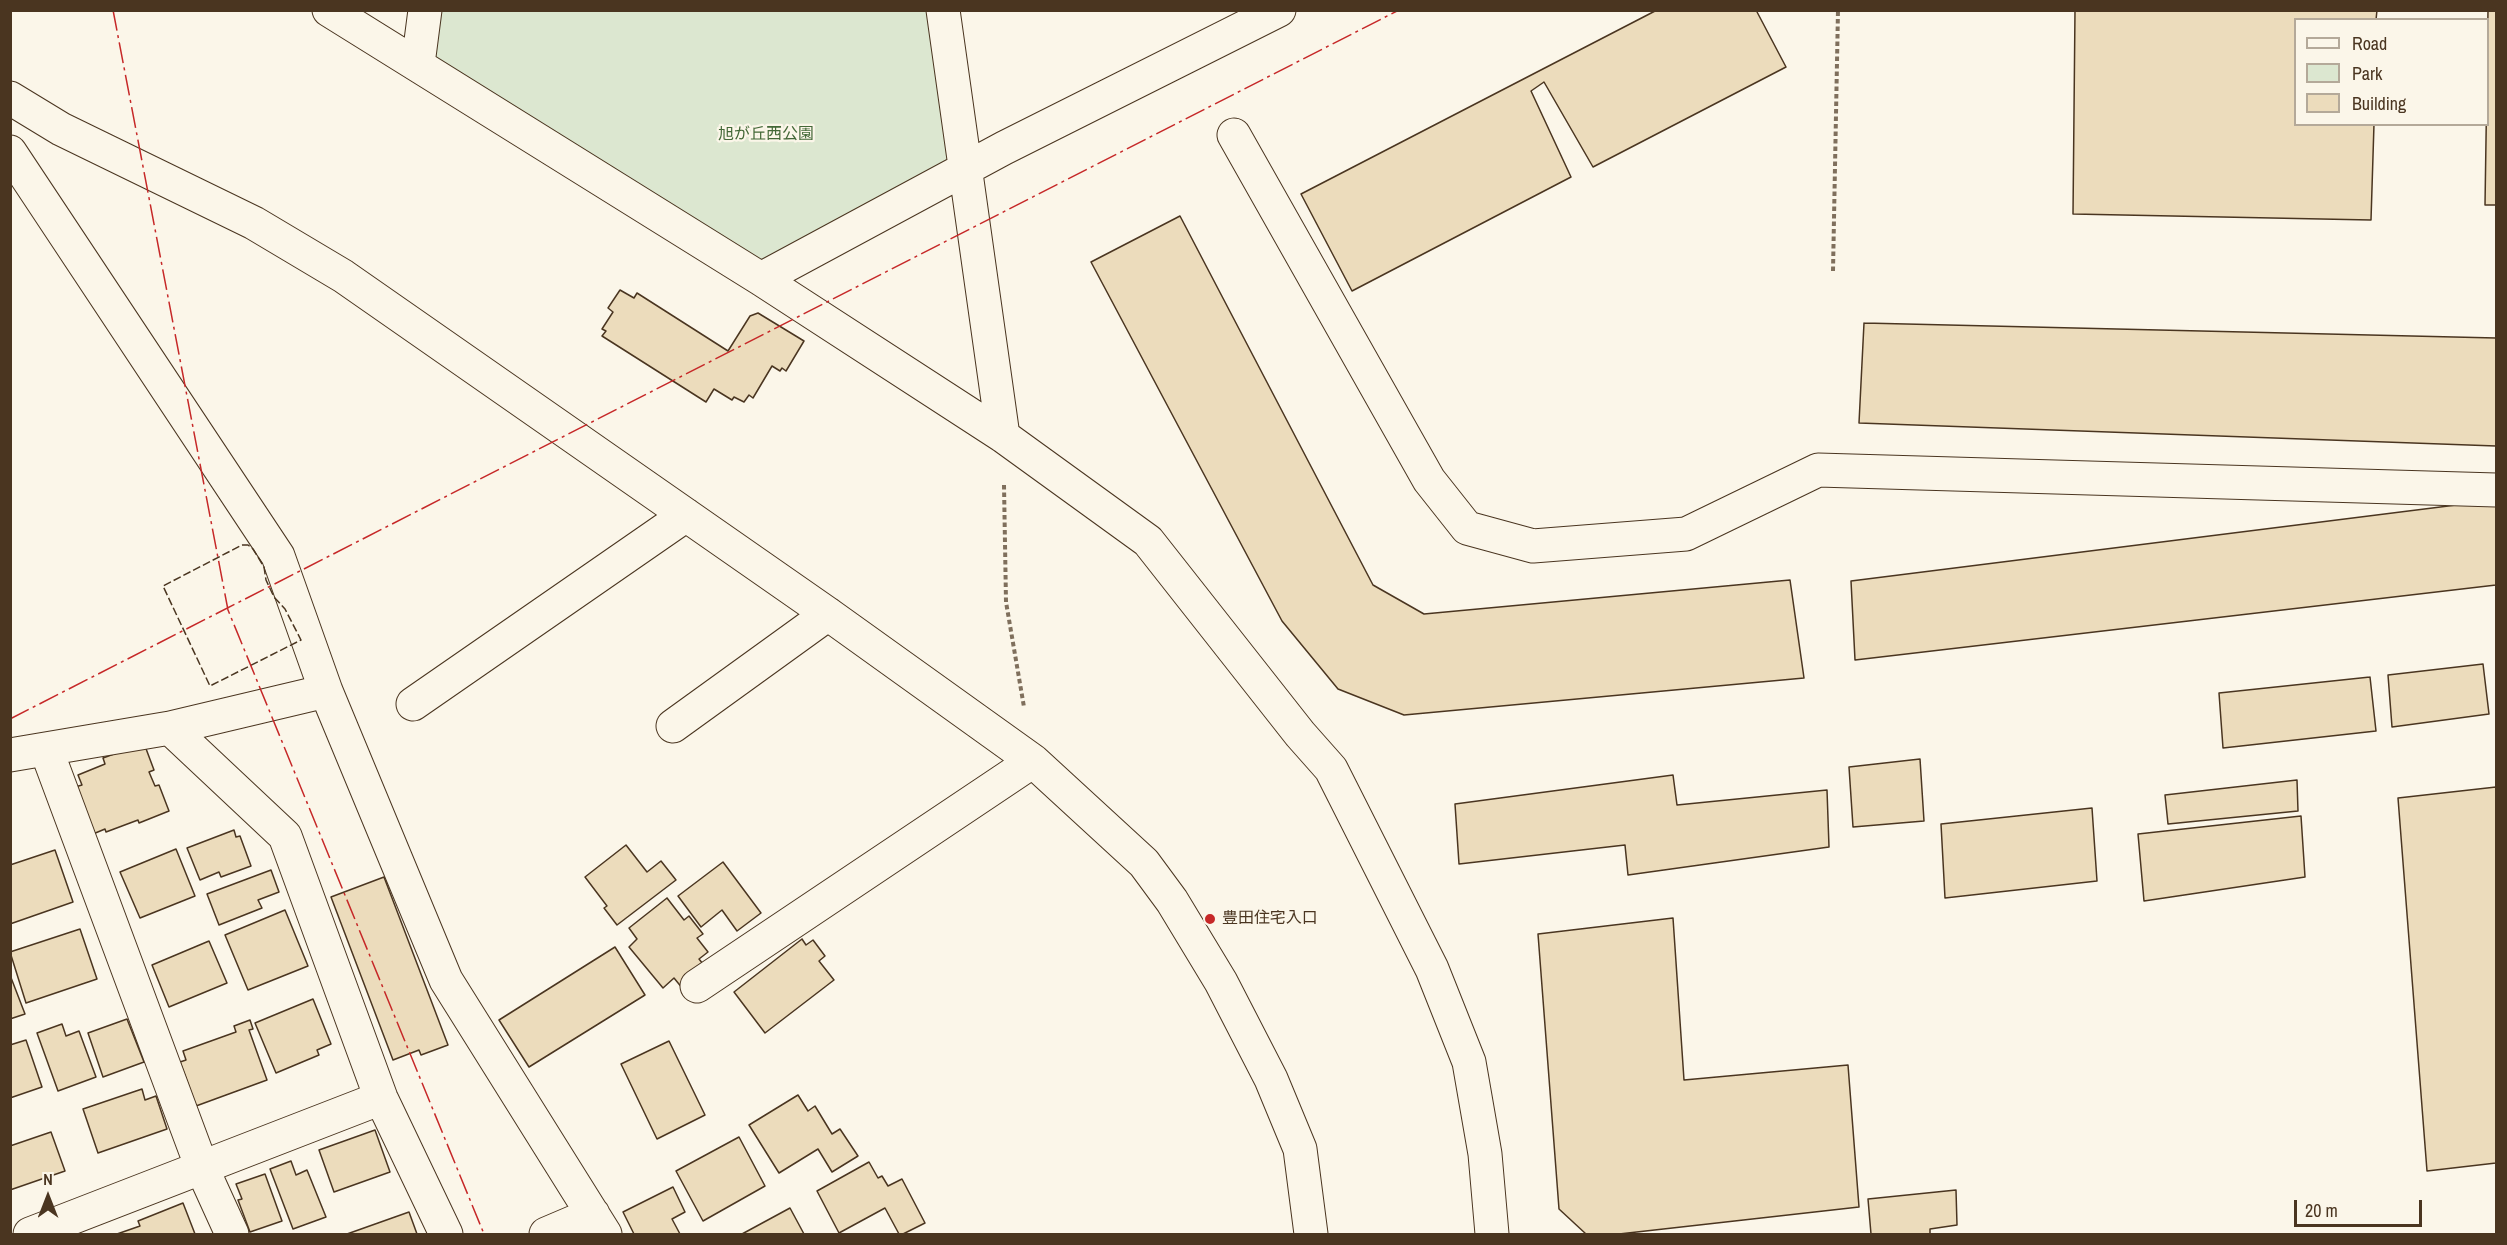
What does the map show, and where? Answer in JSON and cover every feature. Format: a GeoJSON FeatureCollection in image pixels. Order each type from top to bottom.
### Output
{"type":"FeatureCollection","features":[{"type":"Feature","properties":{"kind":"street"},"geometry":{"type":"LineString","coordinates":[[329,10],[761,279],[1003,436],[1148,541],[1300,734],[1331,769],[1432,969],[1469,1062],[1485,1154],[1492,1234]]}},
{"type":"Feature","properties":{"kind":"street"},"geometry":{"type":"LineString","coordinates":[[418,64],[425,10]]}},
{"type":"Feature","properties":{"kind":"street"},"geometry":{"type":"LineString","coordinates":[[943,10],[1003,436]]}},
{"type":"Feature","properties":{"kind":"street"},"geometry":{"type":"LineString","coordinates":[[761,279],[964,169],[1279,10]]}},
{"type":"Feature","properties":{"kind":"street"},"geometry":{"type":"LineString","coordinates":[[10,98],[61,129],[254,223],[343,276],[828,614],[1033,761],[1144,863],[1172,901],[1221,982],[1271,1079],[1300,1149],[1311,1234]]}},
{"type":"Feature","properties":{"kind":"street"},"geometry":{"type":"LineString","coordinates":[[1234,135],[1430,480],[1467,528],[1533,546],[1686,534],[1818,470],[2496,490]]}},
{"type":"Feature","properties":{"kind":"street"},"geometry":{"type":"LineString","coordinates":[[10,152],[278,556],[326,691],[446,980],[599,1224],[546,1234]]}},
{"type":"Feature","properties":{"kind":"street"},"geometry":{"type":"LineString","coordinates":[[413,704],[686,515]]}},
{"type":"Feature","properties":{"kind":"street"},"geometry":{"type":"LineString","coordinates":[[673,726],[828,614]]}},
{"type":"Feature","properties":{"kind":"street"},"geometry":{"type":"LineString","coordinates":[[10,755],[170,728],[326,691]]}},
{"type":"Feature","properties":{"kind":"street"},"geometry":{"type":"LineString","coordinates":[[170,728],[285,836],[381,1098],[446,1234]]}},
{"type":"Feature","properties":{"kind":"street"},"geometry":{"type":"LineString","coordinates":[[46,749],[202,1168],[232,1234]]}},
{"type":"Feature","properties":{"kind":"street"},"geometry":{"type":"LineString","coordinates":[[697,986],[1033,761]]}},
{"type":"Feature","properties":{"kind":"street"},"geometry":{"type":"LineString","coordinates":[[30,1234],[381,1098]]}},
{"type":"Feature","properties":{"kind":"path"},"geometry":{"type":"LineString","coordinates":[[1833,272],[1838,10]]}},
{"type":"Feature","properties":{"kind":"path"},"geometry":{"type":"LineString","coordinates":[[1003,436],[1006,602],[1033,761]]}},
{"type":"Feature","properties":{"kind":"green space","name":"旭が丘西公園"},"geometry":{"type":"Polygon","coordinates":[[[425,11],[943,11],[964,169],[761,279],[418,64],[425,11]]]}},
{"type":"Feature","properties":{"kind":"building"},"geometry":{"type":"Polygon","coordinates":[[[1657,10],[1756,10],[1786,67],[1593,167],[1544,82],[1531,91],[1571,177],[1352,291],[1301,194],[1657,10]]]}},
{"type":"Feature","properties":{"kind":"building"},"geometry":{"type":"Polygon","coordinates":[[[2075,10],[2377,10],[2376,18],[2294,18],[2294,126],[2374,126],[2371,220],[2073,214],[2075,10]]]}},
{"type":"Feature","properties":{"kind":"building"},"geometry":{"type":"Polygon","coordinates":[[[2488,10],[2496,10],[2496,205],[2485,205],[2486,126],[2489,126],[2488,10]]]}},
{"type":"Feature","properties":{"kind":"building"},"geometry":{"type":"Polygon","coordinates":[[[1180,216],[1373,585],[1424,614],[1790,580],[1804,678],[1404,715],[1338,689],[1282,621],[1091,262],[1180,216]]]}},
{"type":"Feature","properties":{"kind":"building"},"geometry":{"type":"Polygon","coordinates":[[[620,290],[634,298],[637,293],[728,351],[750,316],[758,313],[804,341],[786,371],[782,368],[780,371],[772,366],[753,398],[749,395],[744,402],[734,397],[732,400],[714,389],[706,402],[602,336],[606,331],[602,329],[613,312],[608,308],[620,290]]]}},
{"type":"Feature","properties":{"kind":"building"},"geometry":{"type":"Polygon","coordinates":[[[1864,323],[2496,338],[2496,446],[1859,423],[1864,323]]]}},
{"type":"Feature","properties":{"kind":"building"},"geometry":{"type":"Polygon","coordinates":[[[2496,500],[2496,585],[1855,660],[1851,581],[2496,500]]]}},
{"type":"Feature","properties":{"kind":"building"},"geometry":{"type":"Polygon","coordinates":[[[2483,664],[2489,714],[2392,727],[2388,675],[2483,664]]]}},
{"type":"Feature","properties":{"kind":"building"},"geometry":{"type":"Polygon","coordinates":[[[2370,677],[2376,731],[2223,748],[2219,693],[2370,677]]]}},
{"type":"Feature","properties":{"kind":"building"},"geometry":{"type":"Polygon","coordinates":[[[145,746],[154,770],[149,772],[155,786],[159,785],[169,811],[139,823],[138,820],[106,832],[105,829],[93,834],[75,787],[82,785],[78,775],[105,764],[103,758],[133,747],[145,746]]]}},
{"type":"Feature","properties":{"kind":"building"},"geometry":{"type":"Polygon","coordinates":[[[1920,759],[1924,821],[1853,827],[1849,767],[1920,759]]]}},
{"type":"Feature","properties":{"kind":"building"},"geometry":{"type":"Polygon","coordinates":[[[1673,775],[1677,805],[1827,790],[1829,847],[1628,875],[1625,845],[1459,864],[1455,804],[1673,775]]]}},
{"type":"Feature","properties":{"kind":"building"},"geometry":{"type":"Polygon","coordinates":[[[2297,780],[2298,811],[2168,824],[2165,795],[2297,780]]]}},
{"type":"Feature","properties":{"kind":"building"},"geometry":{"type":"Polygon","coordinates":[[[2496,787],[2496,1163],[2427,1171],[2398,798],[2496,787]]]}},
{"type":"Feature","properties":{"kind":"building"},"geometry":{"type":"Polygon","coordinates":[[[2092,808],[2097,881],[1945,898],[1941,824],[2092,808]]]}},
{"type":"Feature","properties":{"kind":"building"},"geometry":{"type":"Polygon","coordinates":[[[2301,816],[2305,877],[2144,901],[2138,834],[2301,816]]]}},
{"type":"Feature","properties":{"kind":"building"},"geometry":{"type":"Polygon","coordinates":[[[234,830],[236,837],[240,836],[251,866],[221,877],[219,872],[200,880],[187,848],[234,830]]]}},
{"type":"Feature","properties":{"kind":"building"},"geometry":{"type":"Polygon","coordinates":[[[626,845],[647,872],[661,861],[676,880],[617,925],[604,908],[607,906],[585,877],[626,845]]]}},
{"type":"Feature","properties":{"kind":"building"},"geometry":{"type":"Polygon","coordinates":[[[176,849],[195,896],[140,918],[120,872],[176,849]]]}},
{"type":"Feature","properties":{"kind":"building"},"geometry":{"type":"Polygon","coordinates":[[[55,850],[73,902],[10,924],[10,865],[55,850]]]}},
{"type":"Feature","properties":{"kind":"building"},"geometry":{"type":"Polygon","coordinates":[[[723,862],[761,913],[737,931],[722,910],[701,927],[678,896],[723,862]]]}},
{"type":"Feature","properties":{"kind":"building"},"geometry":{"type":"Polygon","coordinates":[[[271,870],[279,892],[258,900],[262,908],[219,925],[207,894],[271,870]]]}},
{"type":"Feature","properties":{"kind":"building"},"geometry":{"type":"Polygon","coordinates":[[[384,877],[448,1045],[421,1055],[419,1050],[393,1060],[331,897],[384,877]]]}},
{"type":"Feature","properties":{"kind":"building"},"geometry":{"type":"Polygon","coordinates":[[[667,898],[684,920],[689,916],[703,934],[697,938],[708,952],[699,959],[707,969],[683,989],[674,978],[663,988],[629,947],[637,939],[629,928],[667,898]]]}},
{"type":"Feature","properties":{"kind":"building"},"geometry":{"type":"Polygon","coordinates":[[[285,910],[308,966],[248,990],[225,935],[285,910]]]}},
{"type":"Feature","properties":{"kind":"building"},"geometry":{"type":"Polygon","coordinates":[[[1673,918],[1684,1080],[1848,1065],[1859,1207],[1619,1234],[1586,1234],[1559,1209],[1538,934],[1673,918]]]}},
{"type":"Feature","properties":{"kind":"building"},"geometry":{"type":"Polygon","coordinates":[[[80,929],[97,979],[26,1003],[10,952],[80,929]]]}},
{"type":"Feature","properties":{"kind":"building"},"geometry":{"type":"Polygon","coordinates":[[[802,939],[806,945],[813,940],[825,956],[819,961],[834,980],[765,1033],[734,992],[802,939]]]}},
{"type":"Feature","properties":{"kind":"building"},"geometry":{"type":"Polygon","coordinates":[[[209,941],[227,983],[169,1007],[152,965],[209,941]]]}},
{"type":"Feature","properties":{"kind":"building"},"geometry":{"type":"Polygon","coordinates":[[[615,947],[645,995],[529,1067],[499,1020],[615,947]]]}},
{"type":"Feature","properties":{"kind":"building"},"geometry":{"type":"Polygon","coordinates":[[[10,975],[25,1014],[10,1019],[10,975]]]}},
{"type":"Feature","properties":{"kind":"building"},"geometry":{"type":"Polygon","coordinates":[[[313,999],[331,1044],[317,1050],[319,1055],[276,1073],[255,1023],[313,999]]]}},
{"type":"Feature","properties":{"kind":"building"},"geometry":{"type":"Polygon","coordinates":[[[127,1019],[144,1062],[103,1077],[88,1033],[127,1019]]]}},
{"type":"Feature","properties":{"kind":"building"},"geometry":{"type":"Polygon","coordinates":[[[250,1020],[253,1029],[249,1030],[267,1080],[196,1106],[180,1062],[186,1060],[183,1051],[236,1032],[234,1026],[250,1020]]]}},
{"type":"Feature","properties":{"kind":"building"},"geometry":{"type":"Polygon","coordinates":[[[62,1024],[66,1036],[79,1031],[96,1077],[58,1091],[37,1033],[62,1024]]]}},
{"type":"Feature","properties":{"kind":"building"},"geometry":{"type":"Polygon","coordinates":[[[26,1040],[42,1087],[10,1098],[10,1045],[26,1040]]]}},
{"type":"Feature","properties":{"kind":"building"},"geometry":{"type":"Polygon","coordinates":[[[669,1041],[705,1115],[657,1139],[621,1064],[669,1041]]]}},
{"type":"Feature","properties":{"kind":"building"},"geometry":{"type":"Polygon","coordinates":[[[142,1089],[145,1100],[156,1096],[167,1129],[98,1153],[83,1109],[142,1089]]]}},
{"type":"Feature","properties":{"kind":"building"},"geometry":{"type":"Polygon","coordinates":[[[798,1095],[808,1111],[815,1106],[832,1134],[840,1129],[858,1156],[832,1172],[818,1149],[779,1173],[749,1125],[798,1095]]]}},
{"type":"Feature","properties":{"kind":"building"},"geometry":{"type":"Polygon","coordinates":[[[375,1130],[390,1172],[334,1192],[319,1150],[375,1130]]]}},
{"type":"Feature","properties":{"kind":"building"},"geometry":{"type":"Polygon","coordinates":[[[51,1132],[65,1171],[10,1190],[10,1146],[51,1132]]]}},
{"type":"Feature","properties":{"kind":"building"},"geometry":{"type":"Polygon","coordinates":[[[739,1137],[765,1186],[703,1221],[676,1171],[739,1137]]]}},
{"type":"Feature","properties":{"kind":"building"},"geometry":{"type":"Polygon","coordinates":[[[291,1161],[296,1175],[307,1170],[326,1217],[293,1229],[270,1169],[291,1161]]]}},
{"type":"Feature","properties":{"kind":"building"},"geometry":{"type":"Polygon","coordinates":[[[869,1162],[878,1178],[882,1176],[888,1186],[902,1179],[925,1223],[899,1234],[885,1208],[839,1233],[817,1191],[869,1162]]]}},
{"type":"Feature","properties":{"kind":"building"},"geometry":{"type":"Polygon","coordinates":[[[265,1174],[282,1221],[250,1232],[238,1200],[242,1199],[236,1184],[265,1174]]]}},
{"type":"Feature","properties":{"kind":"building"},"geometry":{"type":"Polygon","coordinates":[[[673,1187],[685,1212],[672,1219],[680,1234],[634,1234],[623,1212],[673,1187]]]}},
{"type":"Feature","properties":{"kind":"building"},"geometry":{"type":"Polygon","coordinates":[[[1956,1190],[1957,1225],[1930,1229],[1930,1234],[1871,1234],[1868,1199],[1956,1190]]]}},
{"type":"Feature","properties":{"kind":"building"},"geometry":{"type":"Polygon","coordinates":[[[183,1203],[195,1234],[117,1234],[140,1226],[138,1221],[183,1203]]]}},
{"type":"Feature","properties":{"kind":"building"},"geometry":{"type":"Polygon","coordinates":[[[790,1208],[804,1234],[742,1234],[790,1208]]]}},
{"type":"Feature","properties":{"kind":"building"},"geometry":{"type":"Polygon","coordinates":[[[409,1212],[417,1234],[347,1234],[409,1212]]]}},
{"type":"Feature","properties":{"kind":"fence"},"geometry":{"type":"LineString","coordinates":[[242,545],[248,545],[253,549],[264,567],[266,580],[274,597],[285,609],[301,640],[210,686],[163,586],[242,545]]}},
{"type":"Feature","properties":{"kind":"power"},"geometry":{"type":"LineString","coordinates":[[113,10],[228,610],[484,1234]]}},
{"type":"Feature","properties":{"kind":"power"},"geometry":{"type":"LineString","coordinates":[[10,719],[1399,10]]}},
{"type":"Feature","properties":{"kind":"place","name":"豊田住宅入口"},"geometry":{"type":"Point","coordinates":[1210,919]}}]}
